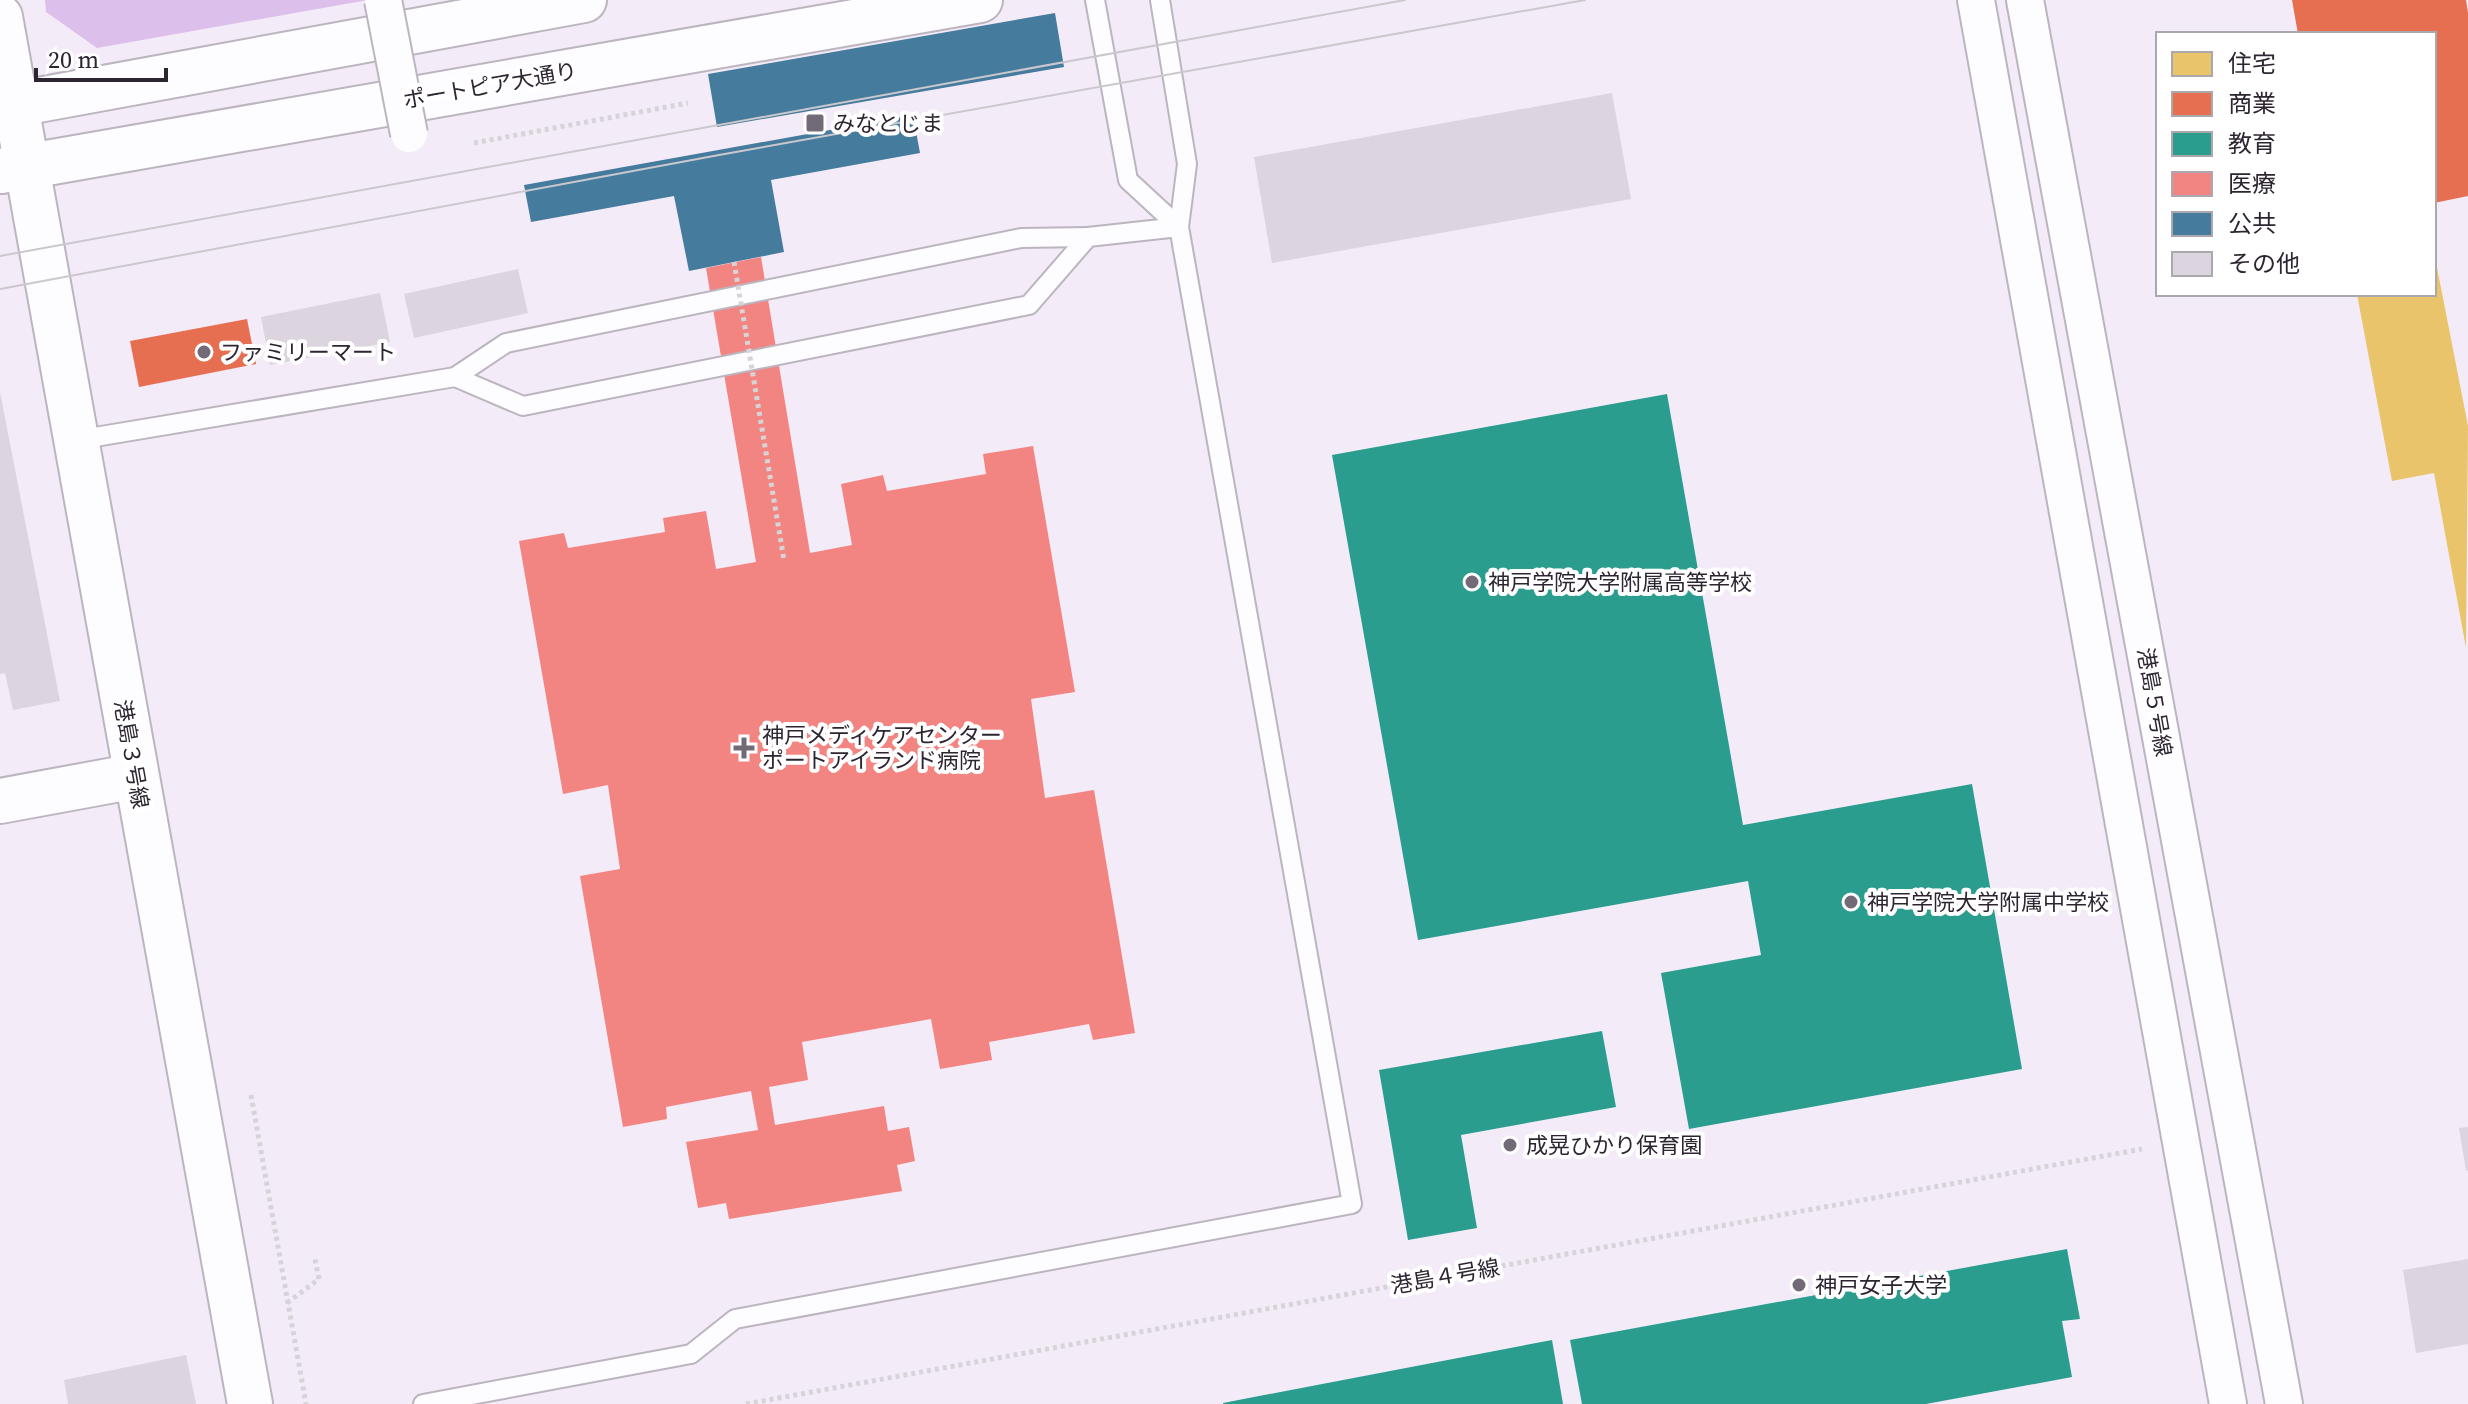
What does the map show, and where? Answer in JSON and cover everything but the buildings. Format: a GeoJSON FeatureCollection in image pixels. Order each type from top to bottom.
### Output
{"type":"FeatureCollection","features":[{"type":"Feature","properties":{"kind":"street"},"geometry":{"type":"LineString","coordinates":[[383,0],[409,134]]}},
{"type":"Feature","properties":{"kind":"street"},"geometry":{"type":"LineString","coordinates":[[8,105],[584,0]]}},
{"type":"Feature","properties":{"kind":"street","name":"ポートピア大通り"},"geometry":{"type":"LineString","coordinates":[[14,168],[980,0]]}},
{"type":"Feature","properties":{"kind":"street"},"geometry":{"type":"LineString","coordinates":[[1976,0],[2228,1404]]}},
{"type":"Feature","properties":{"kind":"street","name":"港島５号線"},"geometry":{"type":"LineString","coordinates":[[2025,0],[2284,1404]]}},
{"type":"Feature","properties":{"kind":"street","name":"港島３号線"},"geometry":{"type":"LineString","coordinates":[[0,17],[14,168],[77,440],[250,1404]]}},
{"type":"Feature","properties":{"kind":"street"},"geometry":{"type":"LineString","coordinates":[[0,801],[136,776]]}},
{"type":"Feature","properties":{"kind":"lane"},"geometry":{"type":"LineString","coordinates":[[1095,0],[1128,180],[1179,227]]}},
{"type":"Feature","properties":{"kind":"lane"},"geometry":{"type":"LineString","coordinates":[[423,1404],[691,1354],[735,1319],[1352,1204],[1179,227],[1187,164],[1160,0]]}},
{"type":"Feature","properties":{"kind":"lane"},"geometry":{"type":"LineString","coordinates":[[77,440],[455,377],[506,343],[1021,238],[1088,237],[1179,227]]}},
{"type":"Feature","properties":{"kind":"lane"},"geometry":{"type":"LineString","coordinates":[[455,377],[523,406],[1029,305],[1088,237]]}},
{"type":"Feature","properties":{"kind":"path"},"geometry":{"type":"LineString","coordinates":[[474,143],[688,103]]}},
{"type":"Feature","properties":{"kind":"path"},"geometry":{"type":"LineString","coordinates":[[734,262],[784,560]]}},
{"type":"Feature","properties":{"kind":"path"},"geometry":{"type":"LineString","coordinates":[[251,1095],[306,1404]]}},
{"type":"Feature","properties":{"kind":"path","name":"港島４号線"},"geometry":{"type":"LineString","coordinates":[[746,1404],[2143,1149]]}},
{"type":"Feature","properties":{"kind":"path"},"geometry":{"type":"LineString","coordinates":[[287,1303],[319,1279],[315,1259]]}},
{"type":"Feature","properties":{"kind":"shaded area"},"geometry":{"type":"Polygon","coordinates":[[[45,0],[368,0],[97,48],[46,12],[45,0]]]}},
{"type":"Feature","properties":{"kind":"tram line"},"geometry":{"type":"LineString","coordinates":[[0,256],[1405,0]]}},
{"type":"Feature","properties":{"kind":"tram line"},"geometry":{"type":"LineString","coordinates":[[0,289],[719,155],[1585,0]]}},
{"type":"Feature","properties":{"kind":"place","name":"みなとじま"},"geometry":{"type":"Point","coordinates":[815,123]}},
{"type":"Feature","properties":{"kind":"place","name":"ファミリーマート"},"geometry":{"type":"Point","coordinates":[204,352]}},
{"type":"Feature","properties":{"kind":"place","name":"神戸学院大学附属高等学校"},"geometry":{"type":"Point","coordinates":[1472,582]}},
{"type":"Feature","properties":{"kind":"place","name":"神戸メディケアセンター ポートアイランド病院"},"geometry":{"type":"Point","coordinates":[744,748]}},
{"type":"Feature","properties":{"kind":"place","name":"神戸学院大学附属中学校"},"geometry":{"type":"Point","coordinates":[1851,902]}},
{"type":"Feature","properties":{"kind":"place","name":"成晃ひかり保育園"},"geometry":{"type":"Point","coordinates":[1510,1145]}},
{"type":"Feature","properties":{"kind":"place","name":"神戸女子大学"},"geometry":{"type":"Point","coordinates":[1799,1285]}}]}
